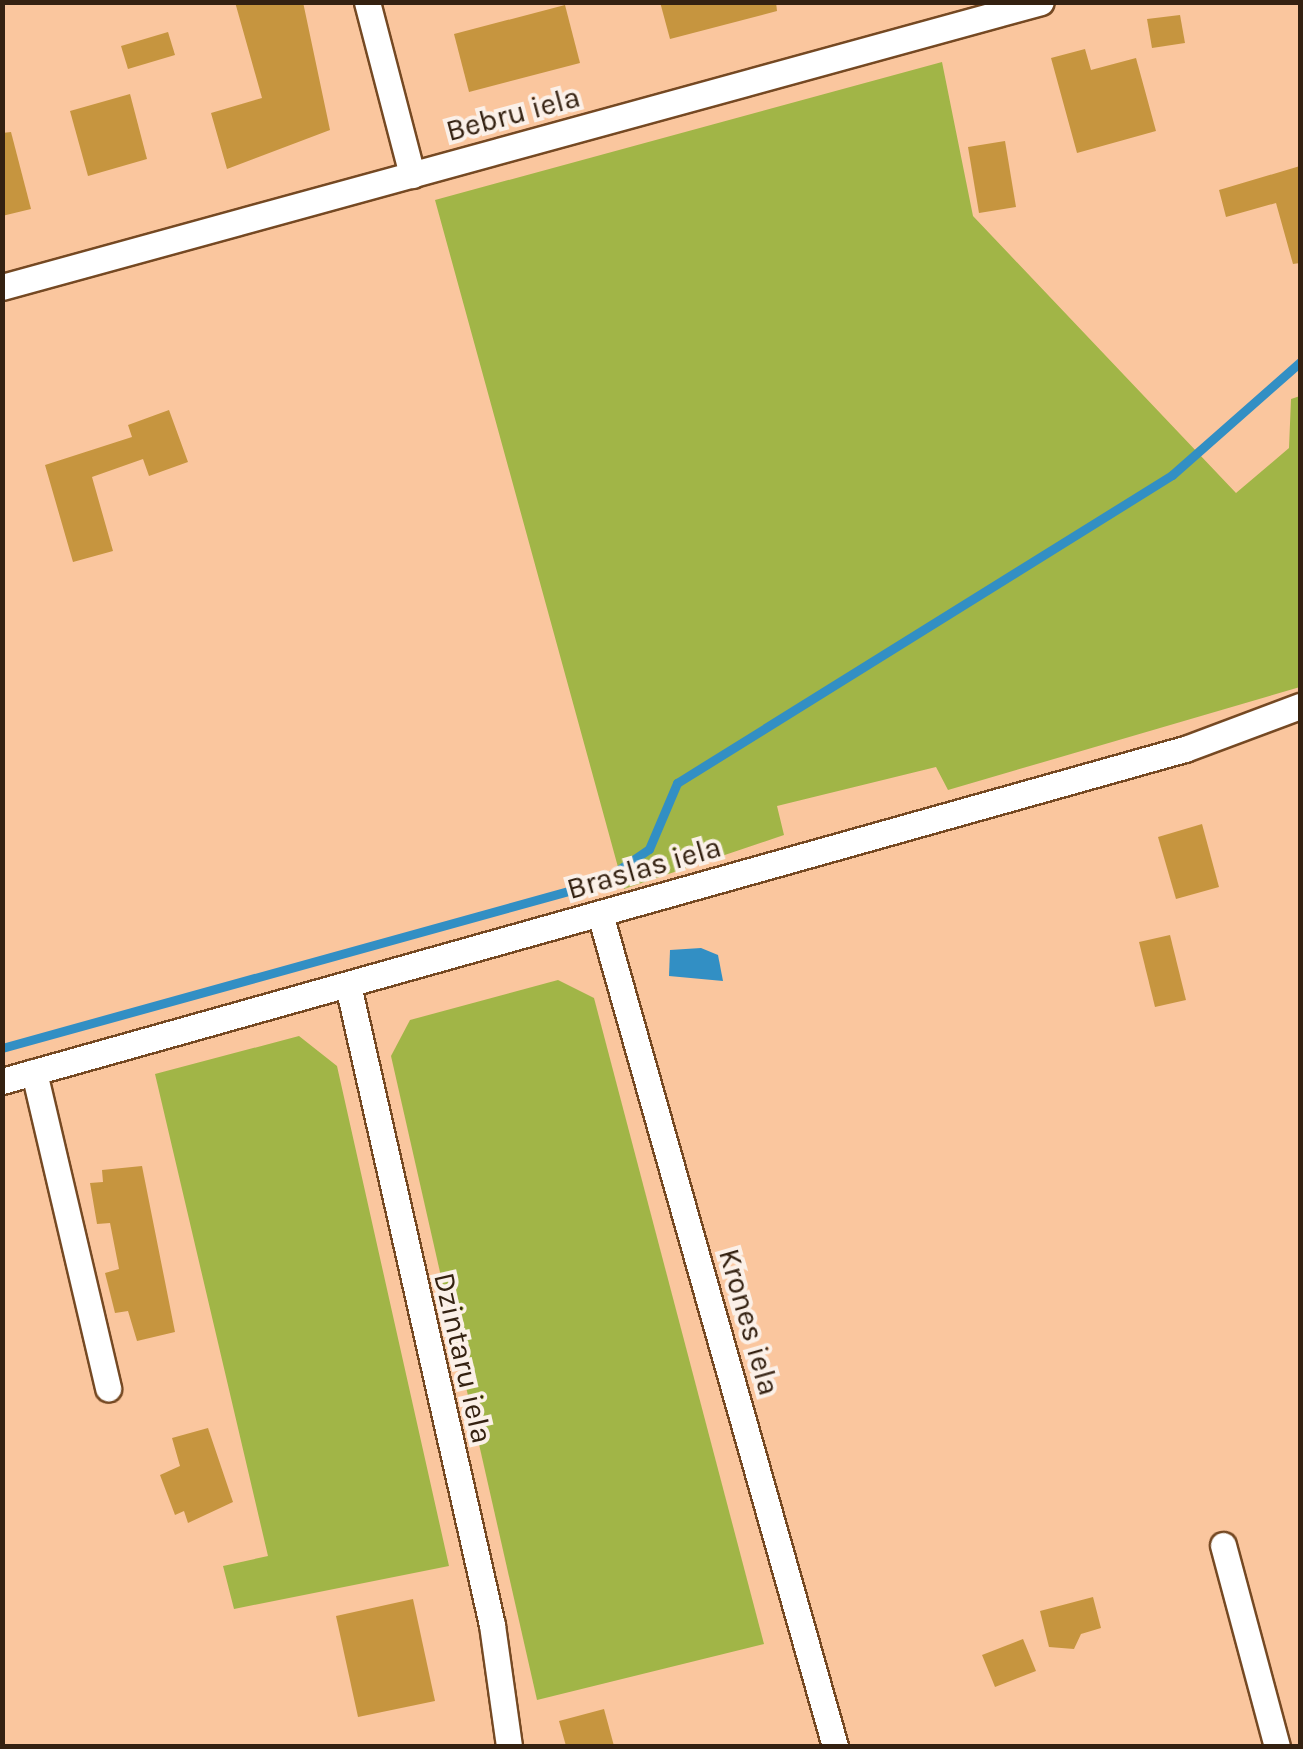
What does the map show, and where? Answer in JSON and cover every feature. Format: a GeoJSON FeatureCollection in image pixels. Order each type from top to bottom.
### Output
{"type":"FeatureCollection","features":[{"type":"Feature","properties":{"kind":"street"},"geometry":{"type":"LineString","coordinates":[[367,2],[412,175]]}},
{"type":"Feature","properties":{"kind":"street","name":"Bebru iela"},"geometry":{"type":"LineString","coordinates":[[2,287],[1040,2]]}},
{"type":"Feature","properties":{"kind":"street","name":"Braslas iela"},"geometry":{"type":"LineString","coordinates":[[2,1081],[1184,750],[1300,706]]}},
{"type":"Feature","properties":{"kind":"street","name":"Krones iela"},"geometry":{"type":"LineString","coordinates":[[600,914],[834,1746]]}},
{"type":"Feature","properties":{"kind":"street","name":"Dzintaru iela"},"geometry":{"type":"LineString","coordinates":[[348,984],[492,1625],[509,1746]]}},
{"type":"Feature","properties":{"kind":"street"},"geometry":{"type":"LineString","coordinates":[[34,1072],[108,1388]]}},
{"type":"Feature","properties":{"kind":"street"},"geometry":{"type":"LineString","coordinates":[[1223,1546],[1277,1746]]}},
{"type":"Feature","properties":{"kind":"green space"},"geometry":{"type":"Polygon","coordinates":[[[942,62],[973,216],[1236,493],[1289,448],[1291,399],[1300,396],[1300,687],[948,790],[936,767],[777,806],[784,835],[624,889],[435,200],[942,62]]]}},
{"type":"Feature","properties":{"kind":"green space"},"geometry":{"type":"Polygon","coordinates":[[[558,980],[594,998],[764,1644],[537,1700],[391,1056],[410,1020],[558,980]]]}},
{"type":"Feature","properties":{"kind":"green space"},"geometry":{"type":"Polygon","coordinates":[[[299,1036],[337,1066],[449,1566],[234,1609],[223,1566],[268,1556],[155,1074],[299,1036]]]}},
{"type":"Feature","properties":{"kind":"water"},"geometry":{"type":"Polygon","coordinates":[[[701,948],[718,955],[723,981],[669,976],[670,950],[701,948]]]}},
{"type":"Feature","properties":{"kind":"building"},"geometry":{"type":"Polygon","coordinates":[[[235,2],[303,2],[330,130],[227,169],[211,113],[262,98],[235,2]]]}},
{"type":"Feature","properties":{"kind":"building"},"geometry":{"type":"Polygon","coordinates":[[[660,2],[776,2],[777,11],[670,39],[660,2]]]}},
{"type":"Feature","properties":{"kind":"building"},"geometry":{"type":"Polygon","coordinates":[[[565,5],[580,63],[469,92],[454,34],[565,5]]]}},
{"type":"Feature","properties":{"kind":"building"},"geometry":{"type":"Polygon","coordinates":[[[1180,15],[1185,43],[1152,48],[1147,19],[1180,15]]]}},
{"type":"Feature","properties":{"kind":"building"},"geometry":{"type":"Polygon","coordinates":[[[168,32],[175,55],[128,69],[121,46],[168,32]]]}},
{"type":"Feature","properties":{"kind":"building"},"geometry":{"type":"Polygon","coordinates":[[[1085,49],[1091,70],[1136,58],[1156,131],[1077,153],[1051,58],[1085,49]]]}},
{"type":"Feature","properties":{"kind":"building"},"geometry":{"type":"Polygon","coordinates":[[[130,94],[147,159],[88,176],[70,111],[130,94]]]}},
{"type":"Feature","properties":{"kind":"building"},"geometry":{"type":"Polygon","coordinates":[[[11,132],[31,209],[2,216],[2,133],[11,132]]]}},
{"type":"Feature","properties":{"kind":"building"},"geometry":{"type":"Polygon","coordinates":[[[1005,141],[1016,207],[979,213],[968,147],[1005,141]]]}},
{"type":"Feature","properties":{"kind":"building"},"geometry":{"type":"Polygon","coordinates":[[[1300,166],[1300,263],[1293,264],[1276,203],[1226,217],[1219,190],[1300,166]]]}},
{"type":"Feature","properties":{"kind":"building"},"geometry":{"type":"Polygon","coordinates":[[[169,410],[188,462],[149,476],[143,459],[92,477],[113,551],[73,562],[45,465],[132,437],[128,425],[169,410]]]}},
{"type":"Feature","properties":{"kind":"building"},"geometry":{"type":"Polygon","coordinates":[[[1202,824],[1219,887],[1176,899],[1158,837],[1202,824]]]}},
{"type":"Feature","properties":{"kind":"building"},"geometry":{"type":"Polygon","coordinates":[[[1170,935],[1186,1000],[1155,1007],[1139,942],[1170,935]]]}},
{"type":"Feature","properties":{"kind":"building"},"geometry":{"type":"Polygon","coordinates":[[[142,1166],[175,1332],[137,1341],[128,1311],[115,1313],[105,1273],[119,1269],[110,1223],[97,1224],[90,1183],[103,1182],[102,1170],[142,1166]]]}},
{"type":"Feature","properties":{"kind":"building"},"geometry":{"type":"Polygon","coordinates":[[[208,1428],[233,1502],[188,1523],[184,1511],[175,1515],[160,1475],[180,1466],[172,1438],[208,1428]]]}},
{"type":"Feature","properties":{"kind":"building"},"geometry":{"type":"Polygon","coordinates":[[[1093,1597],[1101,1628],[1081,1634],[1074,1649],[1049,1647],[1040,1611],[1093,1597]]]}},
{"type":"Feature","properties":{"kind":"building"},"geometry":{"type":"Polygon","coordinates":[[[413,1599],[435,1701],[358,1717],[336,1616],[413,1599]]]}},
{"type":"Feature","properties":{"kind":"building"},"geometry":{"type":"Polygon","coordinates":[[[1023,1639],[1036,1671],[995,1687],[982,1655],[1023,1639]]]}},
{"type":"Feature","properties":{"kind":"building"},"geometry":{"type":"Polygon","coordinates":[[[604,1709],[614,1746],[566,1746],[559,1721],[604,1709]]]}},
{"type":"Feature","properties":{"kind":"waterway"},"geometry":{"type":"LineString","coordinates":[[2,1048],[601,882],[649,849],[677,783],[1172,475],[1300,362]]}}]}
